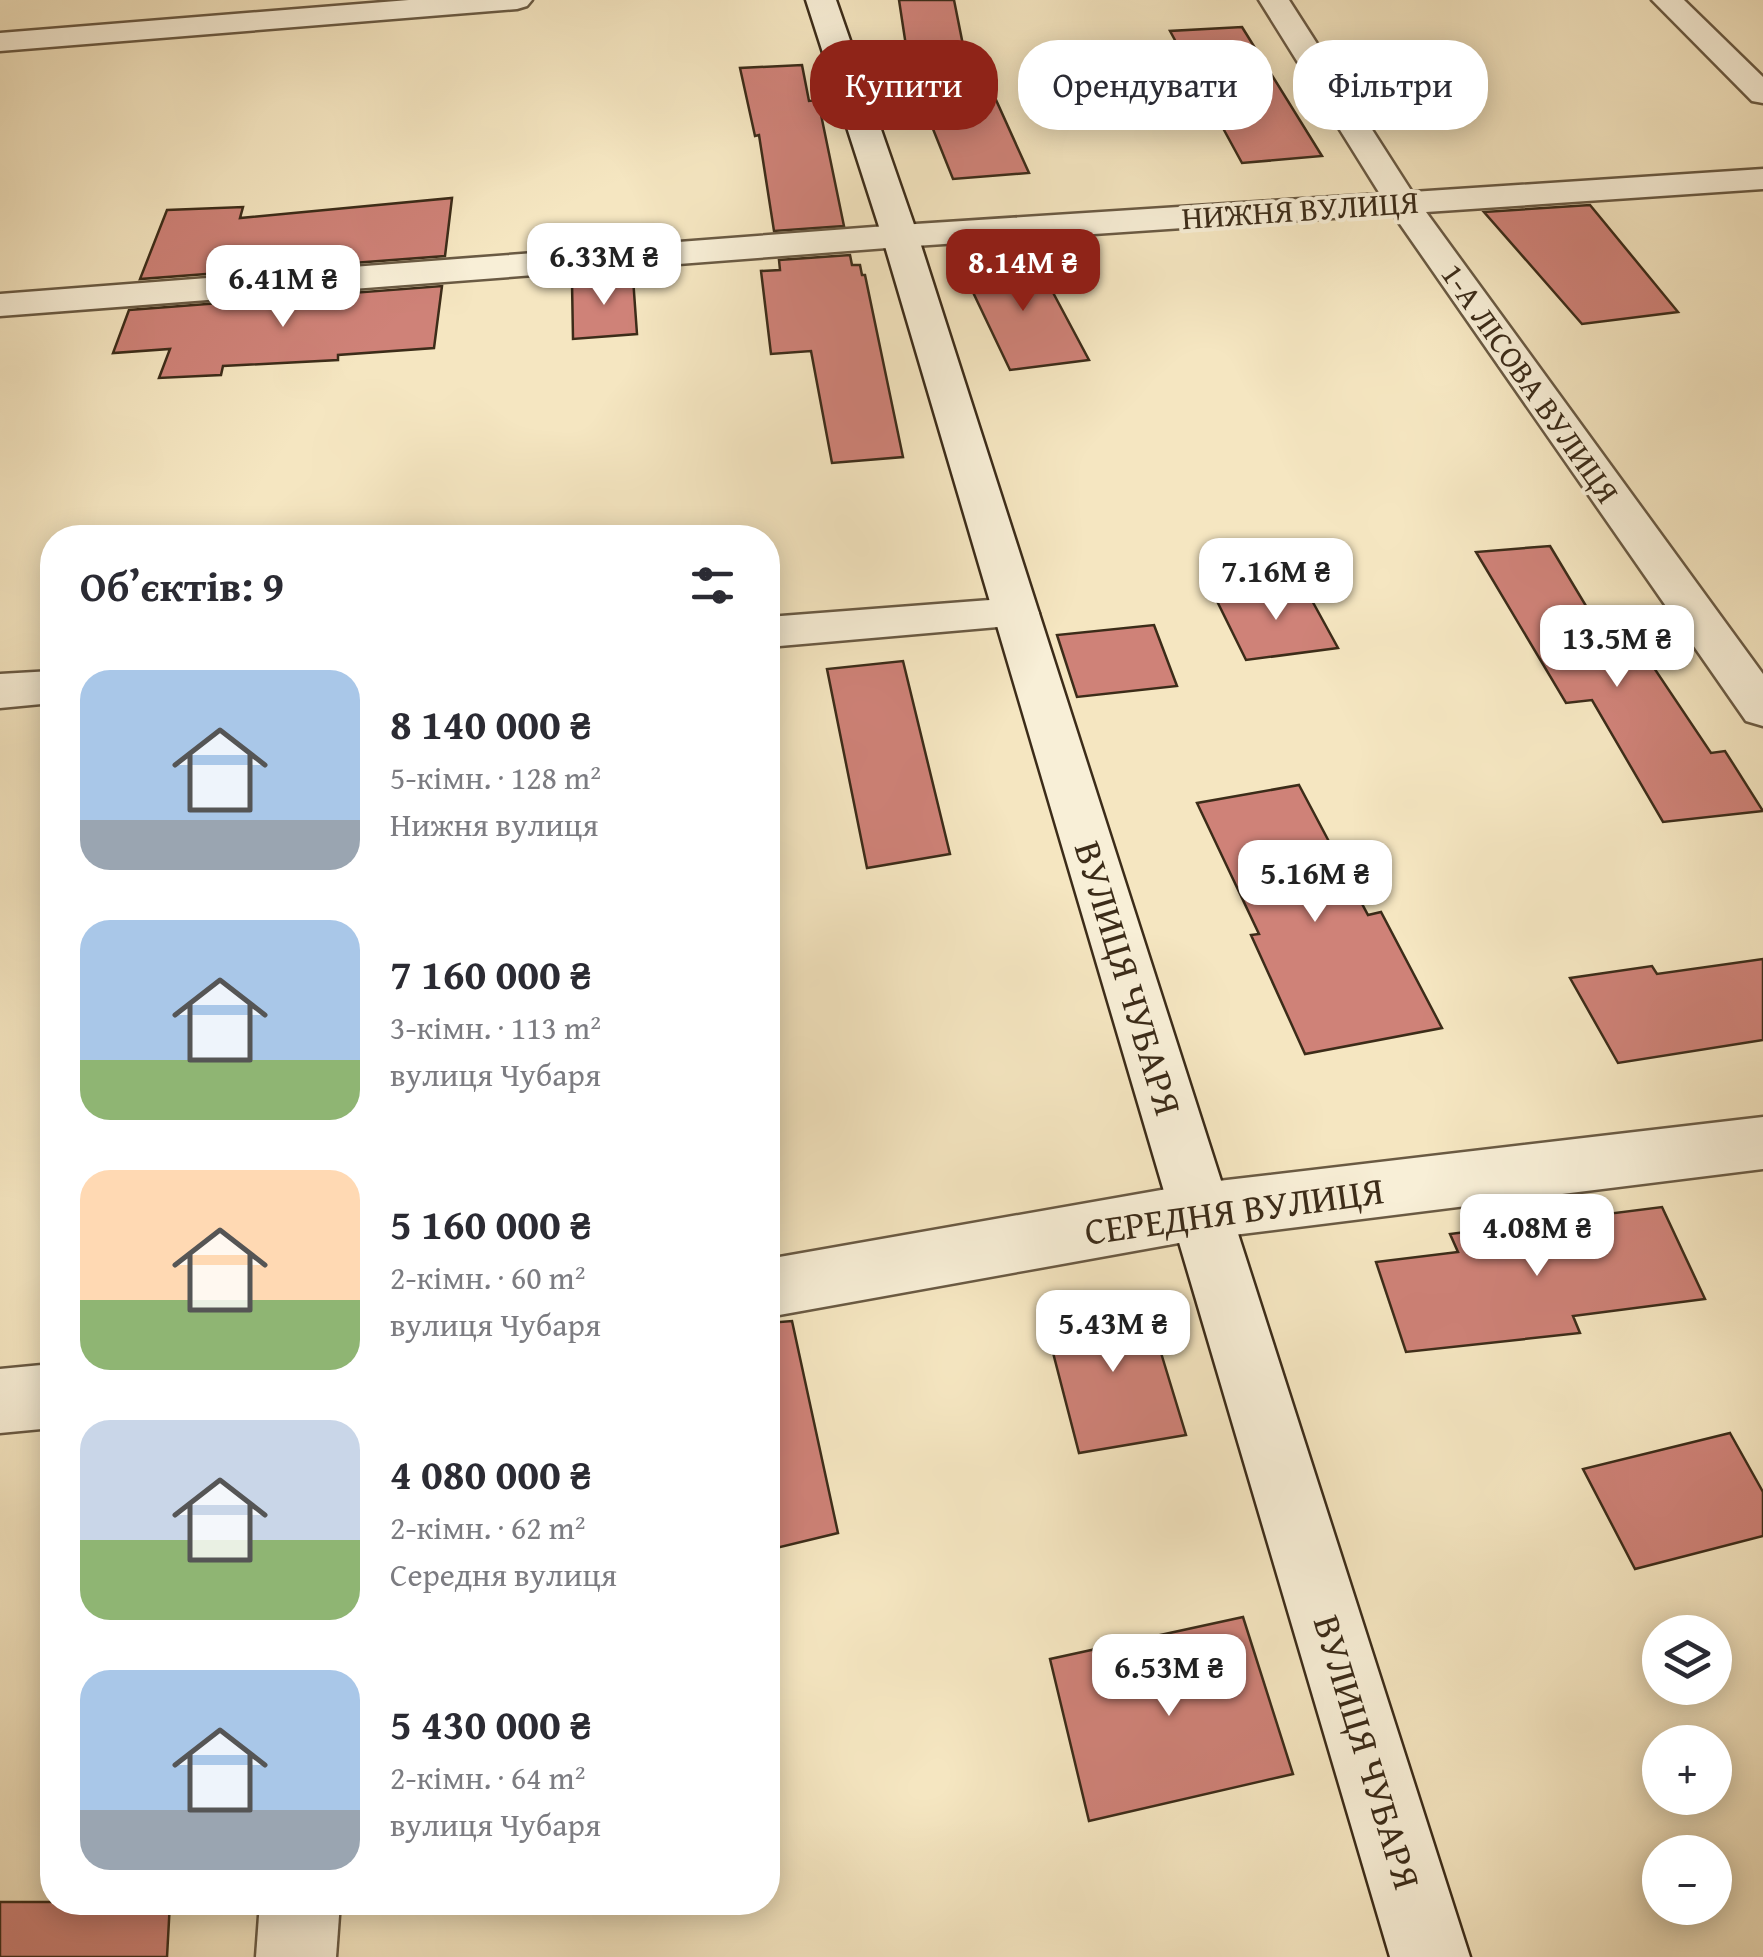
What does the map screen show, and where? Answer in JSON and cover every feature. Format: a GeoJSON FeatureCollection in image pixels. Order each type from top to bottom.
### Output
{"type":"FeatureCollection","features":[{"type":"Feature","properties":{"kind":"street"},"geometry":{"type":"LineString","coordinates":[[0,42],[517,0]]}},
{"type":"Feature","properties":{"kind":"street","name":"ВУЛИЦЯ ЧУБАРЯ"},"geometry":{"type":"LineString","coordinates":[[821,0],[900,236],[1430,1957]]}},
{"type":"Feature","properties":{"kind":"street","name":"1-А ЛІСОВА ВУЛИЦЯ"},"geometry":{"type":"LineString","coordinates":[[1274,0],[1403,204],[1763,709]]}},
{"type":"Feature","properties":{"kind":"street"},"geometry":{"type":"LineString","coordinates":[[1666,0],[1763,94]]}},
{"type":"Feature","properties":{"kind":"street","name":"НИЖНЯ ВУЛИЦЯ"},"geometry":{"type":"LineString","coordinates":[[0,305],[900,236],[1763,179]]}},
{"type":"Feature","properties":{"kind":"street"},"geometry":{"type":"LineString","coordinates":[[780,631],[1016,613]]}},
{"type":"Feature","properties":{"kind":"street"},"geometry":{"type":"LineString","coordinates":[[0,692],[40,689]]}},
{"type":"Feature","properties":{"kind":"street","name":"СЕРЕДНЯ ВУЛИЦЯ"},"geometry":{"type":"LineString","coordinates":[[780,1286],[1201,1211],[1763,1143]]}},
{"type":"Feature","properties":{"kind":"street"},"geometry":{"type":"LineString","coordinates":[[0,1402],[40,1397]]}},
{"type":"Feature","properties":{"kind":"street"},"geometry":{"type":"LineString","coordinates":[[296,1957],[299,1915]]}},
{"type":"Feature","properties":{"kind":"building"},"geometry":{"type":"Polygon","coordinates":[[[899,0],[954,0],[962,40],[905,40],[899,0]]]}},
{"type":"Feature","properties":{"kind":"building"},"geometry":{"type":"Polygon","coordinates":[[[1242,27],[1250,40],[1175,40],[1170,31],[1242,27]]]}},
{"type":"Feature","properties":{"kind":"building"},"geometry":{"type":"Polygon","coordinates":[[[802,65],[810,101],[810,130],[824,130],[844,226],[774,231],[759,135],[755,136],[740,68],[802,65]]]}},
{"type":"Feature","properties":{"kind":"building"},"geometry":{"type":"Polygon","coordinates":[[[1273,77],[1293,109],[1293,130],[1306,130],[1322,156],[1242,163],[1224,130],[1273,130],[1273,77]]]}},
{"type":"Feature","properties":{"kind":"building"},"geometry":{"type":"Polygon","coordinates":[[[998,104],[1029,173],[953,179],[933,130],[998,130],[998,104]]]}},
{"type":"Feature","properties":{"kind":"building"},"geometry":{"type":"Polygon","coordinates":[[[452,198],[445,256],[140,279],[167,210],[243,207],[240,218],[452,198]]]}},
{"type":"Feature","properties":{"kind":"building"},"geometry":{"type":"Polygon","coordinates":[[[1590,205],[1678,312],[1582,324],[1484,212],[1590,205]]]}},
{"type":"Feature","properties":{"kind":"building"},"geometry":{"type":"Polygon","coordinates":[[[850,255],[852,265],[860,265],[865,275],[903,457],[832,463],[811,351],[771,354],[761,271],[780,270],[779,260],[850,255]]]}},
{"type":"Feature","properties":{"kind":"building"},"geometry":{"type":"Polygon","coordinates":[[[1034,257],[1089,360],[1010,370],[960,265],[1034,257]]]}},
{"type":"Feature","properties":{"kind":"building"},"geometry":{"type":"Polygon","coordinates":[[[633,278],[637,334],[573,339],[572,282],[633,278]]]}},
{"type":"Feature","properties":{"kind":"building"},"geometry":{"type":"Polygon","coordinates":[[[442,286],[434,348],[338,355],[338,360],[223,366],[221,375],[159,378],[170,349],[113,353],[129,310],[442,286]]]}},
{"type":"Feature","properties":{"kind":"building"},"geometry":{"type":"Polygon","coordinates":[[[1550,546],[1607,641],[1634,638],[1711,753],[1725,751],[1763,811],[1663,822],[1592,700],[1566,703],[1476,552],[1550,546]]]}},
{"type":"Feature","properties":{"kind":"building"},"geometry":{"type":"Polygon","coordinates":[[[1304,586],[1338,648],[1246,660],[1215,597],[1304,586]]]}},
{"type":"Feature","properties":{"kind":"building"},"geometry":{"type":"Polygon","coordinates":[[[1154,625],[1177,686],[1077,697],[1057,635],[1154,625]]]}},
{"type":"Feature","properties":{"kind":"building"},"geometry":{"type":"Polygon","coordinates":[[[903,661],[950,854],[867,868],[827,669],[903,661]]]}},
{"type":"Feature","properties":{"kind":"building"},"geometry":{"type":"Polygon","coordinates":[[[1299,785],[1368,915],[1381,912],[1442,1028],[1305,1054],[1251,935],[1259,934],[1197,803],[1299,785]]]}},
{"type":"Feature","properties":{"kind":"building"},"geometry":{"type":"Polygon","coordinates":[[[1763,959],[1763,1040],[1618,1063],[1570,978],[1652,966],[1657,974],[1763,959]]]}},
{"type":"Feature","properties":{"kind":"building"},"geometry":{"type":"Polygon","coordinates":[[[1662,1207],[1705,1299],[1573,1316],[1580,1333],[1406,1352],[1376,1262],[1458,1252],[1450,1234],[1662,1207]]]}},
{"type":"Feature","properties":{"kind":"building"},"geometry":{"type":"Polygon","coordinates":[[[1144,1297],[1186,1435],[1079,1453],[1043,1314],[1144,1297]]]}},
{"type":"Feature","properties":{"kind":"building"},"geometry":{"type":"Polygon","coordinates":[[[792,1321],[838,1533],[780,1547],[780,1322],[792,1321]]]}},
{"type":"Feature","properties":{"kind":"building"},"geometry":{"type":"Polygon","coordinates":[[[1730,1433],[1763,1492],[1763,1536],[1635,1569],[1583,1469],[1730,1433]]]}},
{"type":"Feature","properties":{"kind":"building"},"geometry":{"type":"Polygon","coordinates":[[[1243,1617],[1293,1774],[1089,1821],[1050,1659],[1243,1617]]]}},
{"type":"Feature","properties":{"kind":"building"},"geometry":{"type":"Polygon","coordinates":[[[0,1902],[40,1902],[40,1915],[169,1915],[167,1957],[0,1957],[0,1902]]]}}]}
